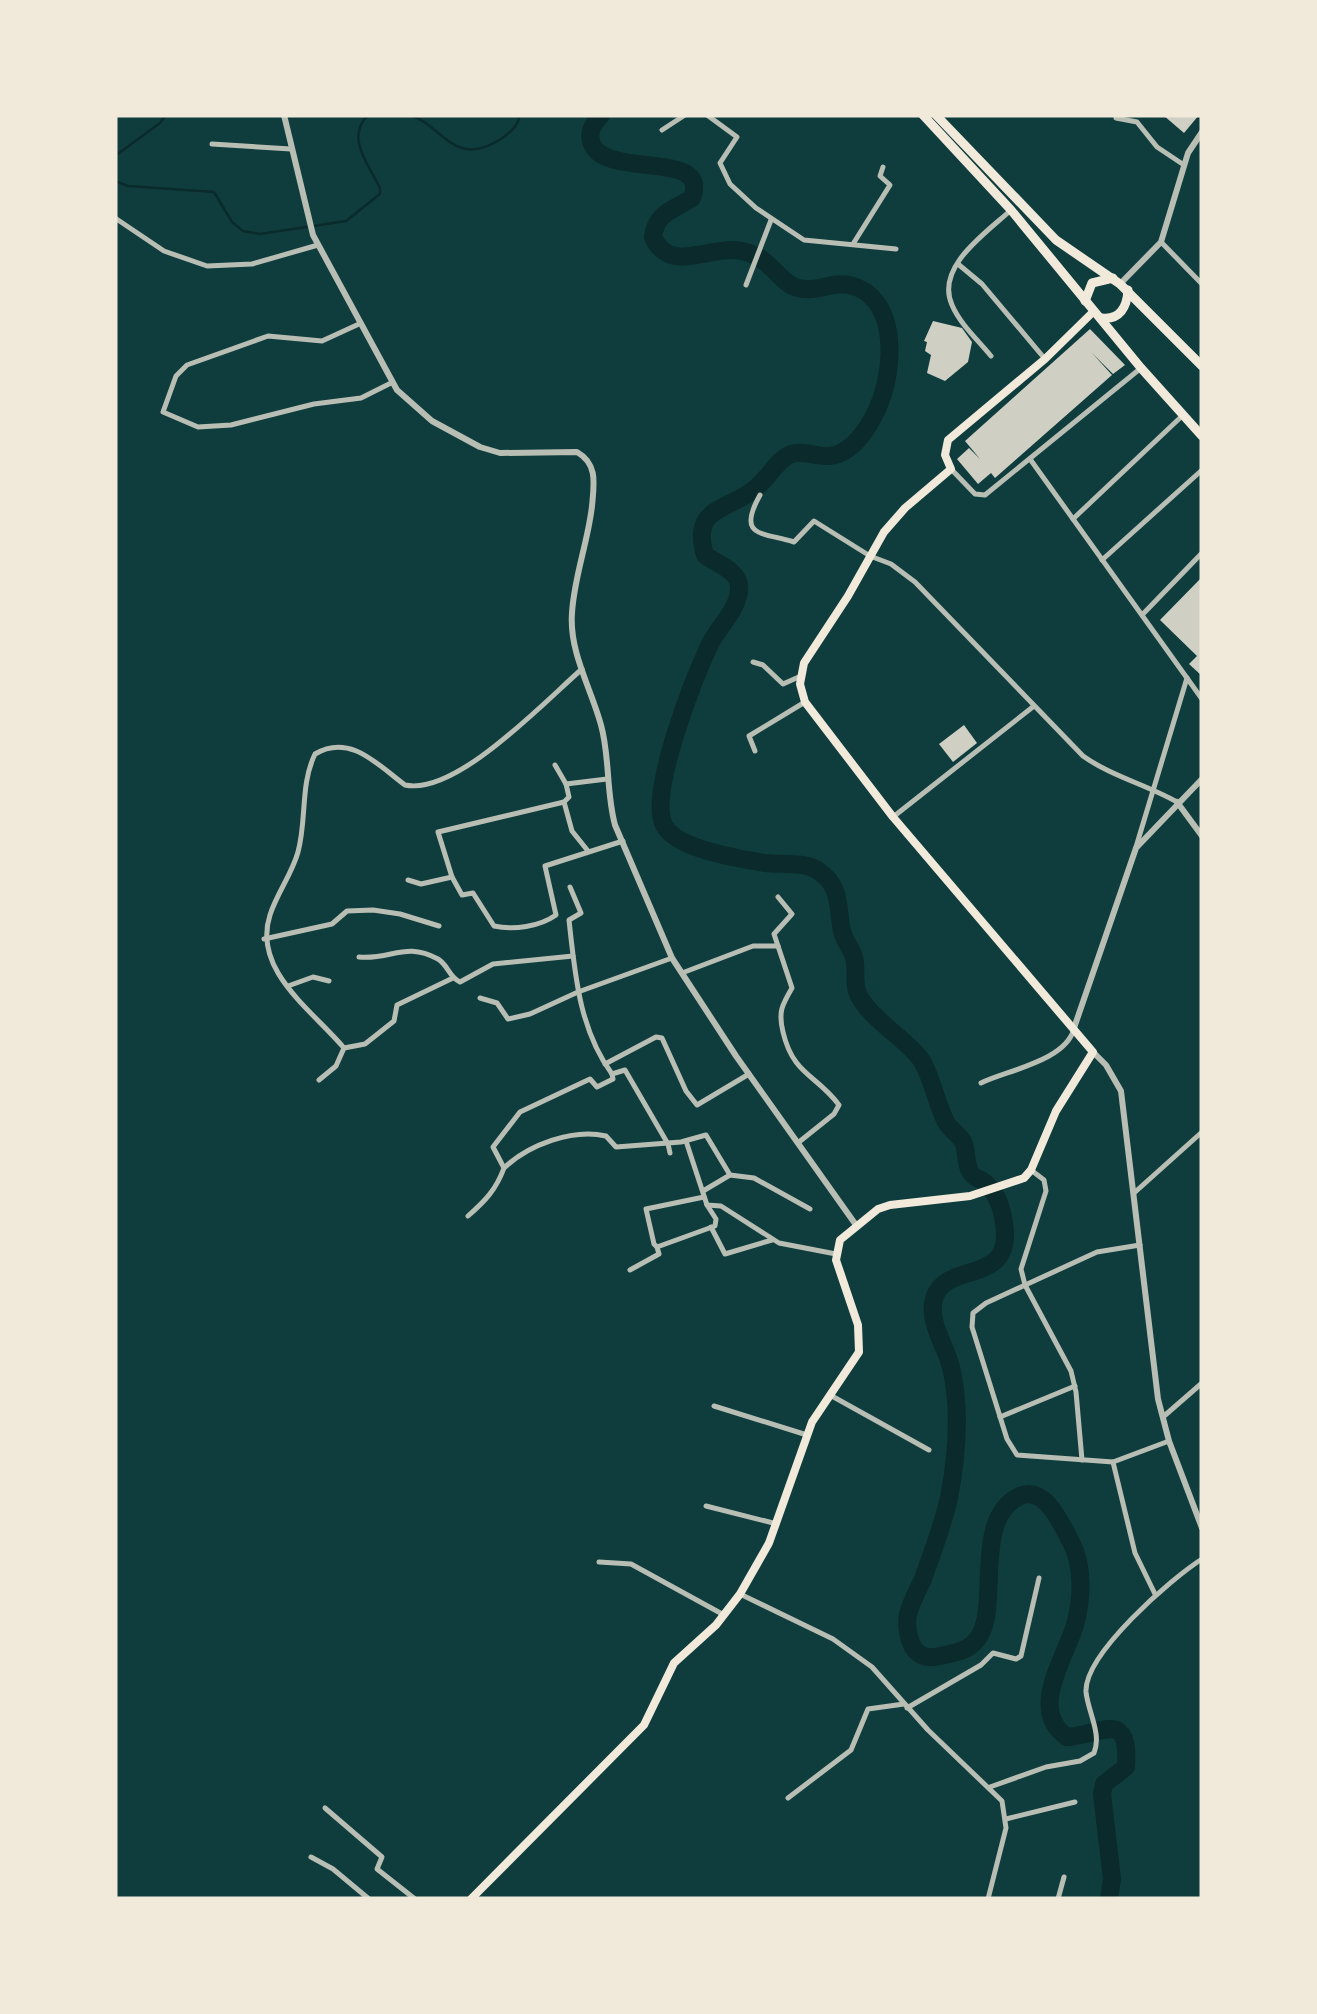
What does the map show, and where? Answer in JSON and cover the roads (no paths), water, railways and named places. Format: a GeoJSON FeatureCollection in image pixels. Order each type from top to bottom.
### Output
{"type":"FeatureCollection","features":[{"type":"Feature","properties":{"kind":"highway"},"geometry":{"type":"LineString","coordinates":[[923,115],[1011,210],[1202,436]]}},
{"type":"Feature","properties":{"kind":"highway"},"geometry":{"type":"LineString","coordinates":[[936,115],[1056,240],[1120,284],[1202,366]]}},
{"type":"Feature","properties":{"kind":"highway"},"geometry":{"type":"LineString","coordinates":[[1084,301],[1092,283],[1101,278],[1120,284]]}},
{"type":"Feature","properties":{"kind":"highway"},"geometry":{"type":"LineString","coordinates":[[1098,314],[1112,318],[1121,312],[1120,284]]}},
{"type":"Feature","properties":{"kind":"main road"},"geometry":{"type":"LineString","coordinates":[[471,1899],[635,1736],[651,1713],[674,1663],[724,1615],[770,1543],[807,1434],[854,1363],[860,1341],[853,1304],[836,1254],[840,1240],[856,1225],[890,1205],[970,1196],[1021,1180],[1031,1170],[1056,1111],[1093,1052],[893,816],[804,702],[801,676],[807,657],[895,517],[951,469],[945,454],[948,440],[1098,314]]}},
{"type":"Feature","properties":{"kind":"street"},"geometry":{"type":"LineString","coordinates":[[284,115],[313,235],[392,383],[432,422],[480,447],[500,452],[577,452],[592,466],[592,508],[572,614],[572,635],[602,727],[609,804],[622,842],[672,958],[748,1074],[856,1225]]}},
{"type":"Feature","properties":{"kind":"street"},"geometry":{"type":"LineString","coordinates":[[662,130],[685,115]]}},
{"type":"Feature","properties":{"kind":"street"},"geometry":{"type":"LineString","coordinates":[[707,115],[737,137],[720,164],[723,176],[771,220],[804,240],[896,249]]}},
{"type":"Feature","properties":{"kind":"street"},"geometry":{"type":"LineString","coordinates":[[1138,115],[1142,127]]}},
{"type":"Feature","properties":{"kind":"street"},"geometry":{"type":"LineString","coordinates":[[1116,118],[1137,122],[1157,146],[1184,165]]}},
{"type":"Feature","properties":{"kind":"street"},"geometry":{"type":"LineString","coordinates":[[1120,284],[1161,242],[1184,165],[1192,144],[1202,132]]}},
{"type":"Feature","properties":{"kind":"street"},"geometry":{"type":"LineString","coordinates":[[212,144],[291,149]]}},
{"type":"Feature","properties":{"kind":"street"},"geometry":{"type":"LineString","coordinates":[[853,244],[890,185],[880,176],[883,167]]}},
{"type":"Feature","properties":{"kind":"street"},"geometry":{"type":"LineString","coordinates":[[991,356],[950,302],[948,281],[977,241],[1011,210]]}},
{"type":"Feature","properties":{"kind":"street"},"geometry":{"type":"LineString","coordinates":[[115,218],[164,251],[207,266],[252,264],[318,246]]}},
{"type":"Feature","properties":{"kind":"street"},"geometry":{"type":"LineString","coordinates":[[746,285],[771,220]]}},
{"type":"Feature","properties":{"kind":"street"},"geometry":{"type":"LineString","coordinates":[[1161,242],[1202,284]]}},
{"type":"Feature","properties":{"kind":"street"},"geometry":{"type":"LineString","coordinates":[[958,264],[982,284],[1045,360]]}},
{"type":"Feature","properties":{"kind":"street"},"geometry":{"type":"LineString","coordinates":[[359,324],[328,341],[268,336],[186,365],[176,376],[164,412],[198,427],[230,426],[314,404],[360,398],[392,383]]}},
{"type":"Feature","properties":{"kind":"street"},"geometry":{"type":"LineString","coordinates":[[951,469],[975,494],[982,496],[1141,368]]}},
{"type":"Feature","properties":{"kind":"street"},"geometry":{"type":"LineString","coordinates":[[1073,519],[1182,416]]}},
{"type":"Feature","properties":{"kind":"street"},"geometry":{"type":"LineString","coordinates":[[1030,460],[1202,699]]}},
{"type":"Feature","properties":{"kind":"street"},"geometry":{"type":"LineString","coordinates":[[1102,560],[1202,470]]}},
{"type":"Feature","properties":{"kind":"street"},"geometry":{"type":"LineString","coordinates":[[760,495],[749,520],[764,537],[794,542],[814,521],[904,573],[935,600],[1094,765],[1178,802],[1202,836]]}},
{"type":"Feature","properties":{"kind":"street"},"geometry":{"type":"LineString","coordinates":[[1142,615],[1202,553]]}},
{"type":"Feature","properties":{"kind":"street"},"geometry":{"type":"LineString","coordinates":[[753,662],[763,665],[783,684],[801,676]]}},
{"type":"Feature","properties":{"kind":"street"},"geometry":{"type":"LineString","coordinates":[[344,1048],[276,973],[264,939],[270,913],[297,856],[309,767],[316,754],[327,748],[354,748],[405,785],[428,786],[484,755],[582,669]]}},
{"type":"Feature","properties":{"kind":"street"},"geometry":{"type":"LineString","coordinates":[[981,1083],[1046,1058],[1073,1036],[1136,848],[1186,678]]}},
{"type":"Feature","properties":{"kind":"street"},"geometry":{"type":"LineString","coordinates":[[755,751],[748,736],[804,702]]}},
{"type":"Feature","properties":{"kind":"street"},"geometry":{"type":"LineString","coordinates":[[893,816],[1034,706]]}},
{"type":"Feature","properties":{"kind":"street"},"geometry":{"type":"LineString","coordinates":[[555,766],[566,784],[569,797],[564,802],[438,832],[462,895],[473,893],[494,926],[536,924],[556,914],[545,866],[622,842]]}},
{"type":"Feature","properties":{"kind":"street"},"geometry":{"type":"LineString","coordinates":[[566,784],[607,779]]}},
{"type":"Feature","properties":{"kind":"street"},"geometry":{"type":"LineString","coordinates":[[1136,848],[1202,779]]}},
{"type":"Feature","properties":{"kind":"street"},"geometry":{"type":"LineString","coordinates":[[564,802],[572,832],[588,852]]}},
{"type":"Feature","properties":{"kind":"street"},"geometry":{"type":"LineString","coordinates":[[408,880],[422,884],[452,877]]}},
{"type":"Feature","properties":{"kind":"street"},"geometry":{"type":"LineString","coordinates":[[504,1168],[494,1147],[520,1112],[590,1079],[597,1088],[613,1079],[590,1036],[578,992],[569,920],[581,914],[570,887]]}},
{"type":"Feature","properties":{"kind":"street"},"geometry":{"type":"LineString","coordinates":[[778,897],[792,914],[775,932],[792,988],[780,1012],[789,1054],[839,1105],[836,1112],[799,1142]]}},
{"type":"Feature","properties":{"kind":"street"},"geometry":{"type":"LineString","coordinates":[[264,939],[332,924],[347,911],[400,914],[439,926]]}},
{"type":"Feature","properties":{"kind":"street"},"geometry":{"type":"LineString","coordinates":[[682,973],[750,946],[778,946]]}},
{"type":"Feature","properties":{"kind":"street"},"geometry":{"type":"LineString","coordinates":[[359,957],[382,958],[414,949],[442,962],[452,978]]}},
{"type":"Feature","properties":{"kind":"street"},"geometry":{"type":"LineString","coordinates":[[344,1048],[365,1044],[394,1022],[397,1006],[452,978],[465,980],[494,964],[573,956]]}},
{"type":"Feature","properties":{"kind":"street"},"geometry":{"type":"LineString","coordinates":[[480,998],[497,1002],[508,1019],[672,958]]}},
{"type":"Feature","properties":{"kind":"street"},"geometry":{"type":"LineString","coordinates":[[288,986],[313,978],[329,981]]}},
{"type":"Feature","properties":{"kind":"street"},"geometry":{"type":"LineString","coordinates":[[605,1064],[656,1037],[662,1038],[686,1091],[697,1105],[748,1074]]}},
{"type":"Feature","properties":{"kind":"street"},"geometry":{"type":"LineString","coordinates":[[319,1080],[336,1066],[344,1048]]}},
{"type":"Feature","properties":{"kind":"street"},"geometry":{"type":"LineString","coordinates":[[1093,1052],[1106,1065],[1120,1092],[1162,1418],[1202,1528]]}},
{"type":"Feature","properties":{"kind":"street"},"geometry":{"type":"LineString","coordinates":[[612,1074],[625,1070],[670,1153]]}},
{"type":"Feature","properties":{"kind":"street"},"geometry":{"type":"LineString","coordinates":[[1134,1192],[1202,1132]]}},
{"type":"Feature","properties":{"kind":"street"},"geometry":{"type":"LineString","coordinates":[[468,1216],[492,1196],[504,1168],[523,1152],[584,1133],[606,1136],[616,1147],[668,1144],[709,1136],[730,1175]]}},
{"type":"Feature","properties":{"kind":"street"},"geometry":{"type":"LineString","coordinates":[[657,1247],[717,1223],[704,1198],[686,1141]]}},
{"type":"Feature","properties":{"kind":"street"},"geometry":{"type":"LineString","coordinates":[[1031,1170],[1044,1180],[1046,1191],[1021,1263],[1025,1286],[1061,1350],[1075,1386],[1082,1460]]}},
{"type":"Feature","properties":{"kind":"street"},"geometry":{"type":"LineString","coordinates":[[630,1270],[659,1254],[651,1240],[646,1208],[704,1198],[730,1175],[754,1178],[810,1209]]}},
{"type":"Feature","properties":{"kind":"street"},"geometry":{"type":"LineString","coordinates":[[704,1198],[772,1240],[836,1254]]}},
{"type":"Feature","properties":{"kind":"street"},"geometry":{"type":"LineString","coordinates":[[710,1227],[725,1254],[772,1240]]}},
{"type":"Feature","properties":{"kind":"street"},"geometry":{"type":"LineString","coordinates":[[1140,1245],[1104,1250],[986,1303],[972,1316],[972,1327],[1010,1447],[1017,1455],[1114,1462],[1168,1441]]}},
{"type":"Feature","properties":{"kind":"street"},"geometry":{"type":"LineString","coordinates":[[1162,1418],[1202,1383]]}},
{"type":"Feature","properties":{"kind":"street"},"geometry":{"type":"LineString","coordinates":[[1000,1417],[1075,1386]]}},
{"type":"Feature","properties":{"kind":"street"},"geometry":{"type":"LineString","coordinates":[[830,1395],[928,1450]]}},
{"type":"Feature","properties":{"kind":"street"},"geometry":{"type":"LineString","coordinates":[[714,1406],[807,1434]]}},
{"type":"Feature","properties":{"kind":"street"},"geometry":{"type":"LineString","coordinates":[[1114,1462],[1135,1553],[1155,1594]]}},
{"type":"Feature","properties":{"kind":"street"},"geometry":{"type":"LineString","coordinates":[[706,1506],[777,1524]]}},
{"type":"Feature","properties":{"kind":"street"},"geometry":{"type":"LineString","coordinates":[[990,1786],[1088,1758],[1096,1750],[1086,1688],[1096,1666],[1155,1594],[1202,1558]]}},
{"type":"Feature","properties":{"kind":"street"},"geometry":{"type":"LineString","coordinates":[[599,1562],[631,1564],[724,1615]]}},
{"type":"Feature","properties":{"kind":"street"},"geometry":{"type":"LineString","coordinates":[[788,1798],[851,1750],[868,1709],[905,1706],[982,1665],[993,1653],[1016,1659],[1021,1656],[1040,1578]]}},
{"type":"Feature","properties":{"kind":"street"},"geometry":{"type":"LineString","coordinates":[[740,1594],[854,1653],[883,1677],[905,1706],[990,1786],[1002,1801],[1006,1819],[988,1899]]}},
{"type":"Feature","properties":{"kind":"street"},"geometry":{"type":"LineString","coordinates":[[1006,1819],[1076,1802]]}},
{"type":"Feature","properties":{"kind":"street"},"geometry":{"type":"LineString","coordinates":[[325,1808],[382,1856],[377,1868],[415,1899]]}},
{"type":"Feature","properties":{"kind":"street"},"geometry":{"type":"LineString","coordinates":[[312,1857],[333,1868],[369,1899]]}},
{"type":"Feature","properties":{"kind":"street"},"geometry":{"type":"LineString","coordinates":[[1058,1899],[1064,1878]]}},
{"type":"Feature","properties":{"kind":"waterway"},"geometry":{"type":"LineString","coordinates":[[115,156],[166,115]]}},
{"type":"Feature","properties":{"kind":"waterway"},"geometry":{"type":"LineString","coordinates":[[115,181],[128,186],[214,192],[232,222],[243,231],[260,234],[346,221],[380,194],[359,142],[361,124],[368,115]]}},
{"type":"Feature","properties":{"kind":"waterway"},"geometry":{"type":"LineString","coordinates":[[410,115],[450,142],[471,149],[501,139],[513,129],[520,115]]}},
{"type":"Feature","properties":{"kind":"waterway"},"geometry":{"type":"LineString","coordinates":[[601,115],[590,136],[601,154],[672,169],[686,174],[694,183],[692,198],[667,213],[655,229],[653,237],[668,254],[747,252],[798,288],[844,284],[865,292],[884,316],[890,349],[886,382],[869,425],[855,443],[838,454],[796,453],[786,457],[758,486],[716,511],[703,526],[705,555],[735,575],[739,593],[710,644],[685,707],[663,785],[663,823],[669,832],[693,846],[754,861],[808,866],[827,878],[835,892],[842,931],[854,957],[859,995],[868,1009],[922,1061],[946,1122],[964,1144],[970,1171],[989,1186],[998,1201],[1004,1223],[1004,1244],[998,1257],[988,1266],[948,1281],[938,1290],[933,1304],[934,1320],[954,1383],[956,1449],[947,1508],[909,1610],[908,1632],[915,1650],[926,1657],[952,1654],[973,1644],[985,1621],[997,1522],[1006,1507],[1020,1496],[1038,1496],[1052,1509],[1075,1552],[1080,1583],[1075,1625],[1053,1684],[1050,1713],[1067,1737],[1111,1729],[1123,1737],[1126,1749],[1126,1767],[1104,1784],[1102,1794],[1112,1879],[1109,1899]]}}]}
